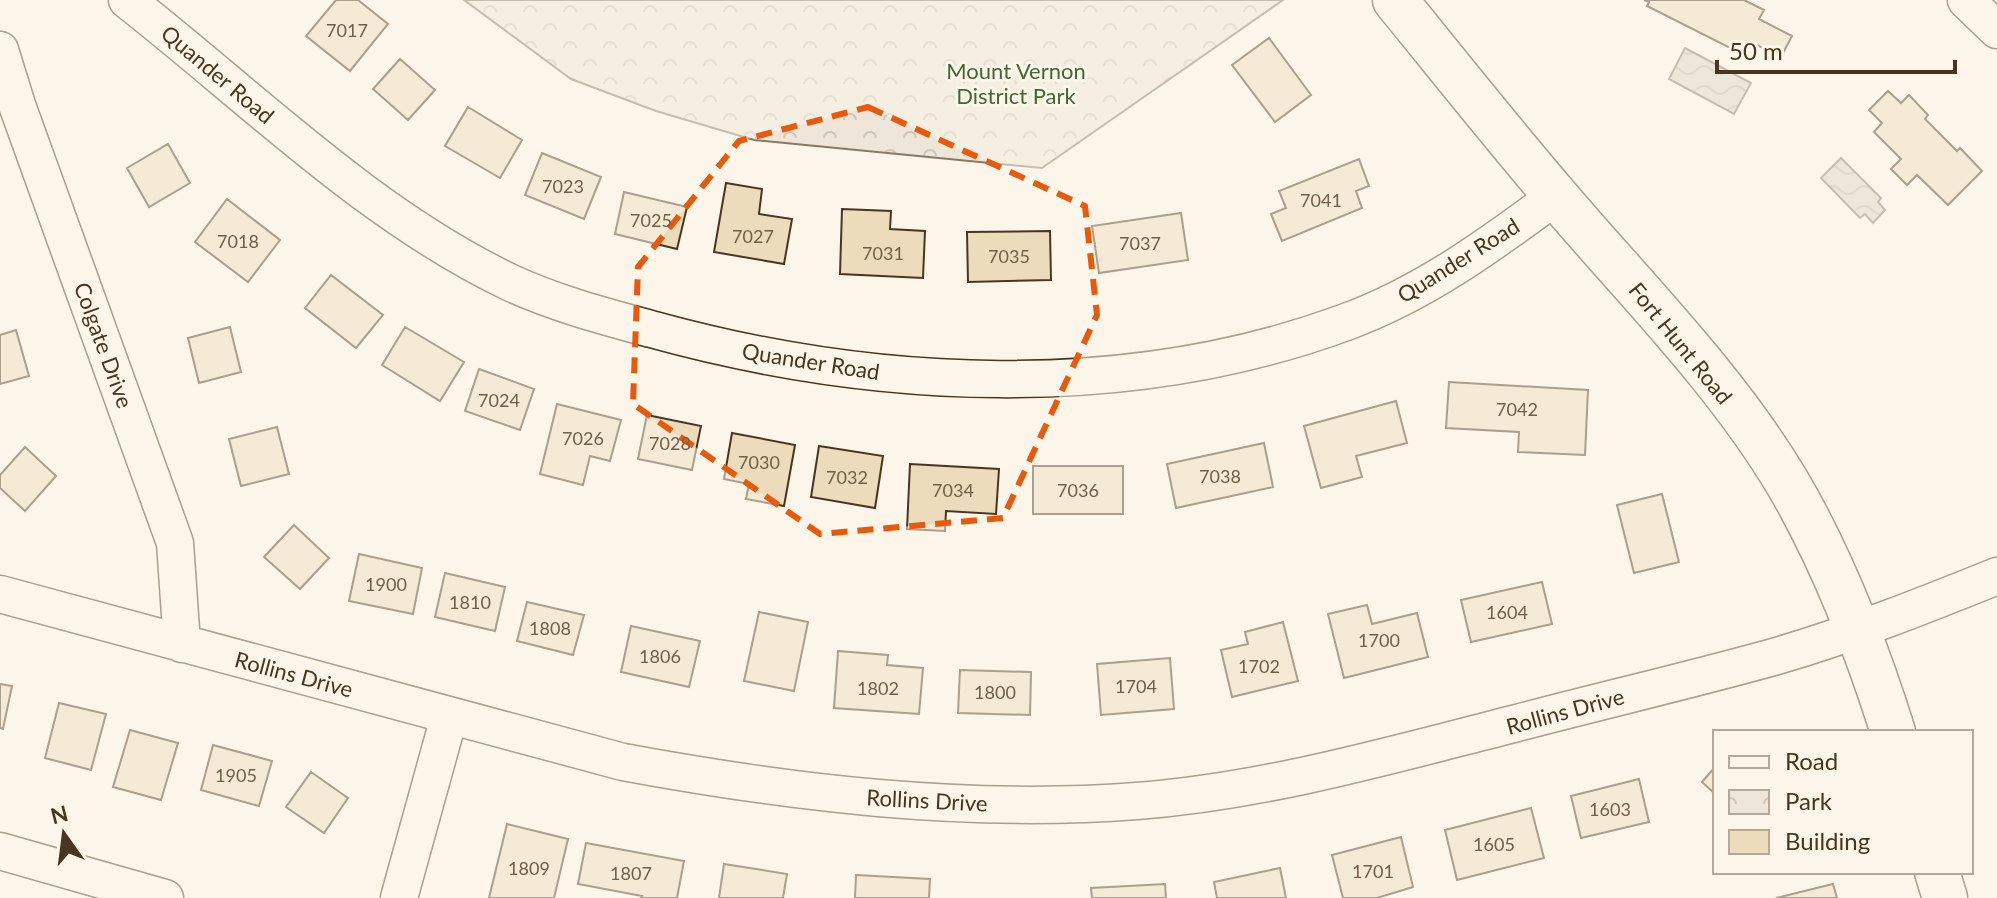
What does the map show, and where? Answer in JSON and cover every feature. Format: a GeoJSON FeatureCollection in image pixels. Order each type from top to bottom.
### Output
{"type":"FeatureCollection","features":[{"type":"Feature","properties":{"kind":"main road","name":"Fort Hunt Road"},"geometry":{"type":"LineString","coordinates":[[1395,0],[1556,196],[1678,334],[1756,436],[1800,506],[1858,629],[1892,730]]}},
{"type":"Feature","properties":{"kind":"main road"},"geometry":{"type":"LineString","coordinates":[[1938,874],[1945,898]]}},
{"type":"Feature","properties":{"kind":"street","name":"Quander Road"},"geometry":{"type":"LineString","coordinates":[[127,0],[364,193],[435,241],[509,281],[605,317],[694,341],[789,360],[896,373],[999,379],[1095,376],[1192,365],[1275,346],[1350,321],[1444,273],[1556,196]]}},
{"type":"Feature","properties":{"kind":"street"},"geometry":{"type":"LineString","coordinates":[[1966,0],[1997,30]]}},
{"type":"Feature","properties":{"kind":"street","name":"Colgate Drive"},"geometry":{"type":"LineString","coordinates":[[0,50],[175,543],[182,644]]}},
{"type":"Feature","properties":{"kind":"street","name":"Rollins Drive"},"geometry":{"type":"LineString","coordinates":[[0,594],[623,762],[797,790],[887,799],[1063,804],[1136,801],[1232,791],[1326,772],[1779,655],[1858,629],[1997,576]]}},
{"type":"Feature","properties":{"kind":"street"},"geometry":{"type":"LineString","coordinates":[[399,898],[449,717]]}},
{"type":"Feature","properties":{"kind":"street"},"geometry":{"type":"LineString","coordinates":[[0,851],[165,898]]}},
{"type":"Feature","properties":{"kind":"highlighted area"},"geometry":{"type":"Polygon","coordinates":[[[868,107],[1085,206],[1097,315],[1003,518],[820,534],[633,404],[638,267],[739,141],[868,107]]]}},
{"type":"Feature","properties":{"kind":"green space","name":"Mount Vernon District Park"},"geometry":{"type":"Polygon","coordinates":[[[464,0],[1283,0],[1042,168],[754,140],[656,111],[571,79],[464,0]]]}},
{"type":"Feature","properties":{"kind":"water"},"geometry":{"type":"Polygon","coordinates":[[[1685,48],[1751,83],[1734,114],[1669,79],[1685,48]]]}},
{"type":"Feature","properties":{"kind":"water"},"geometry":{"type":"Polygon","coordinates":[[[1841,158],[1881,198],[1878,202],[1885,210],[1873,223],[1865,214],[1860,218],[1821,178],[1841,158]]]}},
{"type":"Feature","properties":{"kind":"building"},"geometry":{"type":"Polygon","coordinates":[[[336,0],[358,0],[388,24],[350,71],[306,36],[336,0]]]}},
{"type":"Feature","properties":{"kind":"building"},"geometry":{"type":"Polygon","coordinates":[[[1644,0],[1744,0],[1764,10],[1759,19],[1792,36],[1781,57],[1749,41],[1742,54],[1647,6],[1649,2],[1644,0]]]}},
{"type":"Feature","properties":{"kind":"building"},"geometry":{"type":"Polygon","coordinates":[[[1269,38],[1311,95],[1275,122],[1232,65],[1269,38]]]}},
{"type":"Feature","properties":{"kind":"building"},"geometry":{"type":"Polygon","coordinates":[[[400,59],[435,90],[408,120],[373,89],[400,59]]]}},
{"type":"Feature","properties":{"kind":"building"},"geometry":{"type":"Polygon","coordinates":[[[1888,91],[1901,103],[1909,95],[1928,115],[1925,119],[1982,171],[1948,205],[1917,175],[1907,185],[1891,169],[1901,159],[1874,132],[1882,123],[1869,110],[1888,91]]]}},
{"type":"Feature","properties":{"kind":"building"},"geometry":{"type":"Polygon","coordinates":[[[468,107],[522,140],[500,178],[445,146],[468,107]]]}},
{"type":"Feature","properties":{"kind":"building"},"geometry":{"type":"Polygon","coordinates":[[[168,144],[190,183],[149,207],[127,168],[168,144]]]}},
{"type":"Feature","properties":{"kind":"building"},"geometry":{"type":"Polygon","coordinates":[[[542,153],[601,177],[584,219],[525,195],[542,153]]]}},
{"type":"Feature","properties":{"kind":"building"},"geometry":{"type":"Polygon","coordinates":[[[1359,159],[1369,186],[1356,191],[1362,208],[1282,241],[1271,214],[1286,208],[1279,191],[1359,159]]]}},
{"type":"Feature","properties":{"kind":"building"},"geometry":{"type":"Polygon","coordinates":[[[726,183],[762,189],[759,214],[792,219],[784,264],[714,252],[726,183]]]}},
{"type":"Feature","properties":{"kind":"building"},"geometry":{"type":"Polygon","coordinates":[[[624,192],[687,207],[677,249],[615,234],[624,192]]]}},
{"type":"Feature","properties":{"kind":"building"},"geometry":{"type":"Polygon","coordinates":[[[227,199],[280,240],[248,282],[195,242],[227,199]]]}},
{"type":"Feature","properties":{"kind":"building"},"geometry":{"type":"Polygon","coordinates":[[[842,209],[891,211],[890,229],[925,231],[923,278],[840,274],[842,209]]]}},
{"type":"Feature","properties":{"kind":"building"},"geometry":{"type":"Polygon","coordinates":[[[1181,213],[1188,260],[1099,273],[1092,226],[1181,213]]]}},
{"type":"Feature","properties":{"kind":"building"},"geometry":{"type":"Polygon","coordinates":[[[1050,231],[1051,280],[968,282],[967,232],[1050,231]]]}},
{"type":"Feature","properties":{"kind":"building"},"geometry":{"type":"Polygon","coordinates":[[[331,275],[383,315],[356,348],[305,308],[331,275]]]}},
{"type":"Feature","properties":{"kind":"building"},"geometry":{"type":"Polygon","coordinates":[[[230,327],[241,372],[199,383],[188,338],[230,327]]]}},
{"type":"Feature","properties":{"kind":"building"},"geometry":{"type":"Polygon","coordinates":[[[405,327],[464,362],[440,401],[382,365],[405,327]]]}},
{"type":"Feature","properties":{"kind":"building"},"geometry":{"type":"Polygon","coordinates":[[[16,330],[29,376],[0,384],[0,335],[16,330]]]}},
{"type":"Feature","properties":{"kind":"building"},"geometry":{"type":"Polygon","coordinates":[[[479,369],[534,389],[520,430],[465,411],[479,369]]]}},
{"type":"Feature","properties":{"kind":"building"},"geometry":{"type":"Polygon","coordinates":[[[1449,382],[1588,390],[1585,455],[1518,452],[1519,432],[1446,428],[1449,382]]]}},
{"type":"Feature","properties":{"kind":"building"},"geometry":{"type":"Polygon","coordinates":[[[1396,401],[1407,443],[1356,456],[1362,477],[1321,488],[1304,426],[1396,401]]]}},
{"type":"Feature","properties":{"kind":"building"},"geometry":{"type":"Polygon","coordinates":[[[557,404],[621,420],[610,461],[590,456],[583,485],[540,474],[557,404]]]}},
{"type":"Feature","properties":{"kind":"building"},"geometry":{"type":"Polygon","coordinates":[[[647,415],[701,426],[692,470],[638,459],[647,415]]]}},
{"type":"Feature","properties":{"kind":"building"},"geometry":{"type":"Polygon","coordinates":[[[277,427],[289,474],[241,486],[229,439],[277,427]]]}},
{"type":"Feature","properties":{"kind":"building"},"geometry":{"type":"Polygon","coordinates":[[[732,433],[795,445],[784,506],[746,499],[749,484],[724,479],[732,433]]]}},
{"type":"Feature","properties":{"kind":"building"},"geometry":{"type":"Polygon","coordinates":[[[1264,443],[1273,487],[1176,508],[1167,464],[1264,443]]]}},
{"type":"Feature","properties":{"kind":"building"},"geometry":{"type":"Polygon","coordinates":[[[819,446],[883,456],[875,508],[811,497],[819,446]]]}},
{"type":"Feature","properties":{"kind":"building"},"geometry":{"type":"Polygon","coordinates":[[[25,447],[56,476],[25,511],[0,488],[0,475],[25,447]]]}},
{"type":"Feature","properties":{"kind":"building"},"geometry":{"type":"Polygon","coordinates":[[[910,464],[999,469],[996,514],[946,511],[945,531],[907,529],[910,464]]]}},
{"type":"Feature","properties":{"kind":"building"},"geometry":{"type":"Polygon","coordinates":[[[1033,466],[1123,466],[1123,514],[1033,514],[1033,466]]]}},
{"type":"Feature","properties":{"kind":"building"},"geometry":{"type":"Polygon","coordinates":[[[1662,494],[1679,562],[1634,573],[1617,505],[1662,494]]]}},
{"type":"Feature","properties":{"kind":"building"},"geometry":{"type":"Polygon","coordinates":[[[294,525],[329,558],[300,589],[264,557],[294,525]]]}},
{"type":"Feature","properties":{"kind":"building"},"geometry":{"type":"Polygon","coordinates":[[[359,554],[422,568],[413,614],[349,601],[359,554]]]}},
{"type":"Feature","properties":{"kind":"building"},"geometry":{"type":"Polygon","coordinates":[[[445,573],[505,587],[495,631],[435,617],[445,573]]]}},
{"type":"Feature","properties":{"kind":"building"},"geometry":{"type":"Polygon","coordinates":[[[1542,582],[1552,624],[1471,642],[1461,600],[1542,582]]]}},
{"type":"Feature","properties":{"kind":"building"},"geometry":{"type":"Polygon","coordinates":[[[527,602],[584,615],[573,655],[517,641],[527,602]]]}},
{"type":"Feature","properties":{"kind":"building"},"geometry":{"type":"Polygon","coordinates":[[[1367,605],[1372,624],[1417,613],[1428,657],[1344,678],[1328,614],[1367,605]]]}},
{"type":"Feature","properties":{"kind":"building"},"geometry":{"type":"Polygon","coordinates":[[[759,612],[808,622],[794,691],[744,681],[759,612]]]}},
{"type":"Feature","properties":{"kind":"building"},"geometry":{"type":"Polygon","coordinates":[[[1283,622],[1298,681],[1232,697],[1221,650],[1248,644],[1245,632],[1283,622]]]}},
{"type":"Feature","properties":{"kind":"building"},"geometry":{"type":"Polygon","coordinates":[[[631,626],[700,641],[689,687],[621,672],[631,626]]]}},
{"type":"Feature","properties":{"kind":"building"},"geometry":{"type":"Polygon","coordinates":[[[838,651],[888,655],[887,665],[923,668],[919,714],[834,708],[838,651]]]}},
{"type":"Feature","properties":{"kind":"building"},"geometry":{"type":"Polygon","coordinates":[[[1170,658],[1174,709],[1101,715],[1097,664],[1170,658]]]}},
{"type":"Feature","properties":{"kind":"building"},"geometry":{"type":"Polygon","coordinates":[[[960,670],[1031,672],[1030,715],[958,713],[960,670]]]}},
{"type":"Feature","properties":{"kind":"building"},"geometry":{"type":"Polygon","coordinates":[[[0,684],[12,686],[3,729],[0,728],[0,684]]]}},
{"type":"Feature","properties":{"kind":"building"},"geometry":{"type":"Polygon","coordinates":[[[59,703],[106,714],[91,770],[45,758],[59,703]]]}},
{"type":"Feature","properties":{"kind":"building"},"geometry":{"type":"Polygon","coordinates":[[[130,730],[178,743],[161,800],[113,787],[130,730]]]}},
{"type":"Feature","properties":{"kind":"building"},"geometry":{"type":"Polygon","coordinates":[[[213,745],[272,761],[259,806],[201,790],[213,745]]]}},
{"type":"Feature","properties":{"kind":"building"},"geometry":{"type":"Polygon","coordinates":[[[1713,769],[1713,792],[1702,782],[1713,769]]]}},
{"type":"Feature","properties":{"kind":"building"},"geometry":{"type":"Polygon","coordinates":[[[311,772],[348,798],[324,833],[286,807],[311,772]]]}},
{"type":"Feature","properties":{"kind":"building"},"geometry":{"type":"Polygon","coordinates":[[[1639,779],[1649,822],[1581,838],[1571,796],[1639,779]]]}},
{"type":"Feature","properties":{"kind":"building"},"geometry":{"type":"Polygon","coordinates":[[[1531,808],[1544,858],[1457,880],[1445,830],[1531,808]]]}},
{"type":"Feature","properties":{"kind":"building"},"geometry":{"type":"Polygon","coordinates":[[[507,824],[568,839],[554,898],[489,898],[507,824]]]}},
{"type":"Feature","properties":{"kind":"building"},"geometry":{"type":"Polygon","coordinates":[[[1401,837],[1413,887],[1377,898],[1343,898],[1332,855],[1401,837]]]}},
{"type":"Feature","properties":{"kind":"building"},"geometry":{"type":"Polygon","coordinates":[[[586,843],[684,861],[677,898],[641,898],[578,884],[586,843]]]}},
{"type":"Feature","properties":{"kind":"building"},"geometry":{"type":"Polygon","coordinates":[[[724,864],[787,874],[783,898],[719,898],[724,864]]]}},
{"type":"Feature","properties":{"kind":"building"},"geometry":{"type":"Polygon","coordinates":[[[1280,868],[1286,898],[1217,898],[1214,882],[1280,868]]]}},
{"type":"Feature","properties":{"kind":"building"},"geometry":{"type":"Polygon","coordinates":[[[856,875],[930,879],[929,898],[855,898],[856,875]]]}},
{"type":"Feature","properties":{"kind":"building"},"geometry":{"type":"Polygon","coordinates":[[[1165,884],[1166,898],[1092,898],[1091,888],[1165,884]]]}},
{"type":"Feature","properties":{"kind":"building"},"geometry":{"type":"Polygon","coordinates":[[[1833,884],[1837,898],[1776,898],[1833,884]]]}}]}
